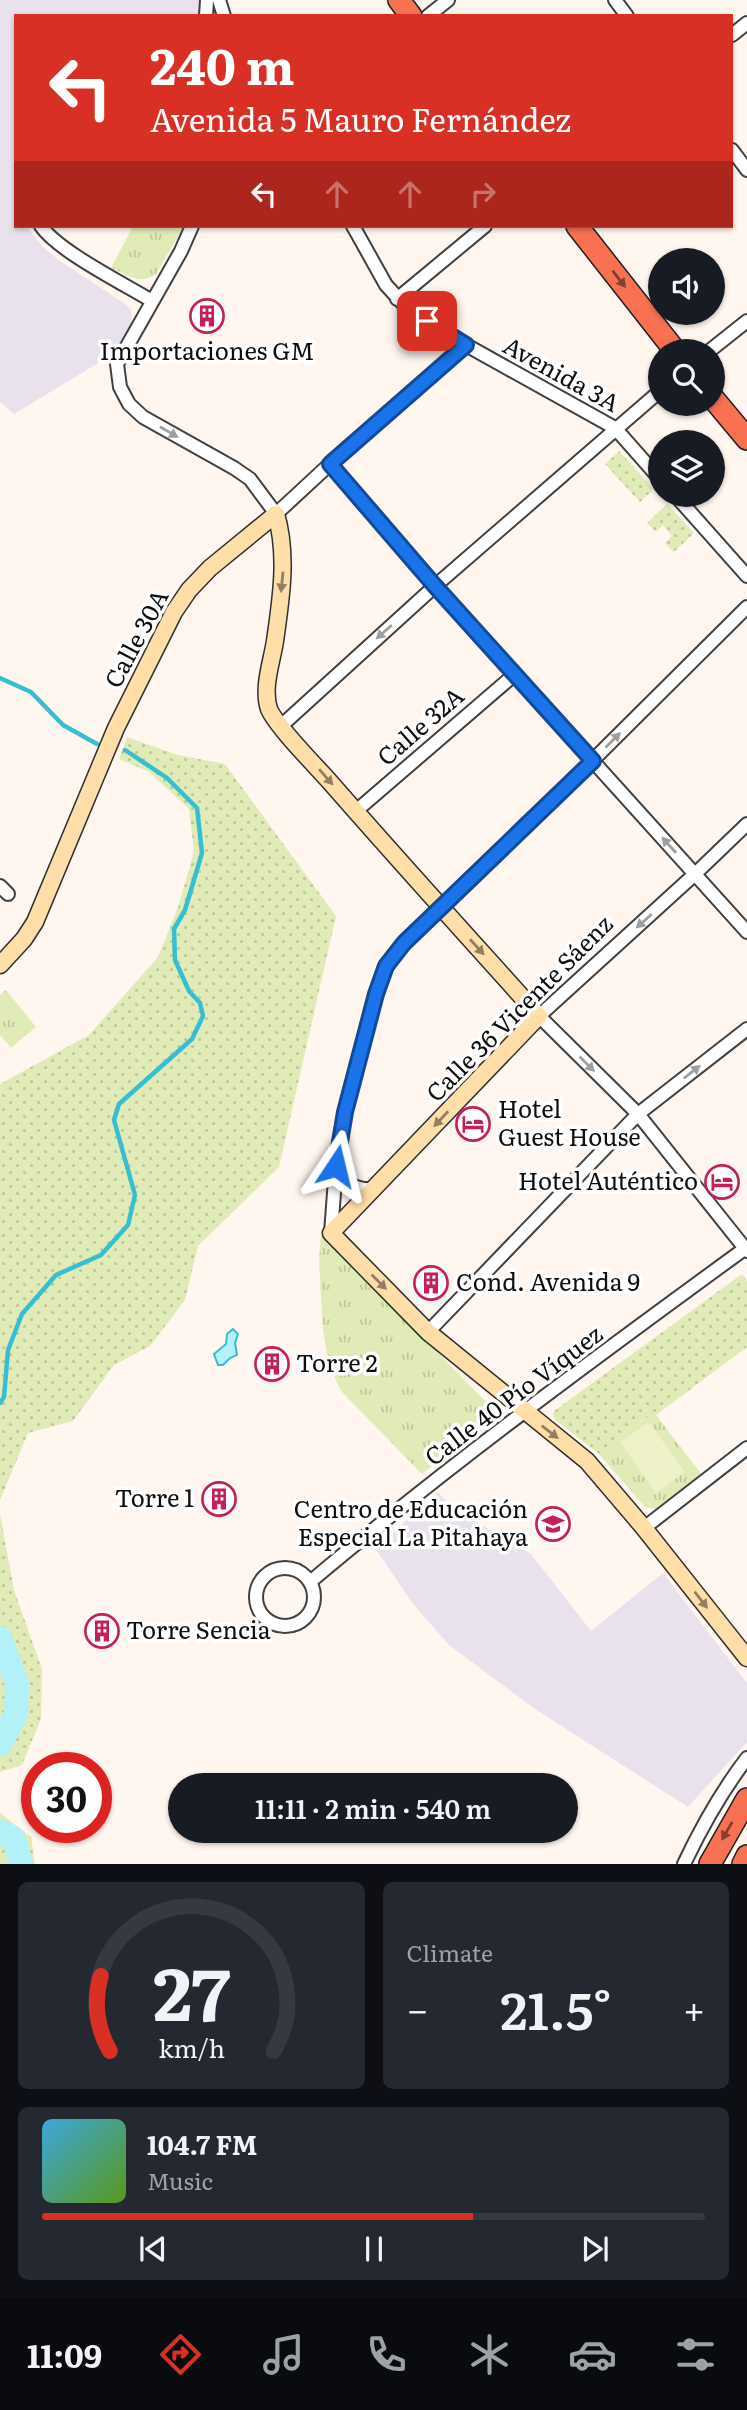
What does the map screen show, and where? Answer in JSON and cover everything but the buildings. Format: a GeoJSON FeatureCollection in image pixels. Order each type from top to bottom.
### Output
{"type":"FeatureCollection","features":[{"type":"Feature","properties":{"kind":"highway"},"geometry":{"type":"LineString","coordinates":[[578,228],[666,339]]}},
{"type":"Feature","properties":{"kind":"highway"},"geometry":{"type":"LineString","coordinates":[[725,413],[747,439]]}},
{"type":"Feature","properties":{"kind":"highway"},"geometry":{"type":"LineString","coordinates":[[710,1864],[747,1799]]}},
{"type":"Feature","properties":{"kind":"highway"},"geometry":{"type":"LineString","coordinates":[[743,1864],[747,1856]]}},
{"type":"Feature","properties":{"kind":"street"},"geometry":{"type":"LineString","coordinates":[[430,14],[448,0]]}},
{"type":"Feature","properties":{"kind":"street"},"geometry":{"type":"LineString","coordinates":[[733,34],[747,23]]}},
{"type":"Feature","properties":{"kind":"street"},"geometry":{"type":"LineString","coordinates":[[733,151],[747,170]]}},
{"type":"Feature","properties":{"kind":"street"},"geometry":{"type":"LineString","coordinates":[[42,228],[62,246],[152,301]]}},
{"type":"Feature","properties":{"kind":"street"},"geometry":{"type":"LineString","coordinates":[[191,228],[181,251],[117,363],[120,387],[129,404],[142,417],[250,479],[276,514],[281,531],[283,569],[267,697],[270,710],[281,726],[539,1016],[638,1114],[746,1249]]}},
{"type":"Feature","properties":{"kind":"street","name":"Avenida 3A"},"geometry":{"type":"LineString","coordinates":[[354,228],[386,285],[408,309],[466,345],[615,428],[648,465]]}},
{"type":"Feature","properties":{"kind":"street"},"geometry":{"type":"LineString","coordinates":[[397,299],[483,228]]}},
{"type":"Feature","properties":{"kind":"street"},"geometry":{"type":"LineString","coordinates":[[724,339],[747,321]]}},
{"type":"Feature","properties":{"kind":"street","name":"Calle 30A"},"geometry":{"type":"LineString","coordinates":[[0,965],[24,939],[34,922],[116,728],[174,611],[189,590],[210,568],[276,514],[466,345]]}},
{"type":"Feature","properties":{"kind":"street"},"geometry":{"type":"LineString","coordinates":[[281,726],[435,586],[648,401]]}},
{"type":"Feature","properties":{"kind":"street"},"geometry":{"type":"LineString","coordinates":[[330,464],[514,675],[747,932]]}},
{"type":"Feature","properties":{"kind":"street"},"geometry":{"type":"LineString","coordinates":[[686,507],[747,576]]}},
{"type":"Feature","properties":{"kind":"street"},"geometry":{"type":"LineString","coordinates":[[747,607],[593,761],[404,943],[386,966],[345,1112],[336,1166],[331,1233],[428,1332],[587,1461],[747,1658]]}},
{"type":"Feature","properties":{"kind":"street","name":"Calle 32A"},"geometry":{"type":"LineString","coordinates":[[356,811],[514,675]]}},
{"type":"Feature","properties":{"kind":"street","name":"Calle 36 Vicente Sáenz"},"geometry":{"type":"LineString","coordinates":[[331,1233],[539,1016],[747,824]]}},
{"type":"Feature","properties":{"kind":"street"},"geometry":{"type":"LineString","coordinates":[[428,1332],[638,1114],[747,1029]]}},
{"type":"Feature","properties":{"kind":"street"},"geometry":{"type":"LineString","coordinates":[[336,1166],[346,1182],[355,1188],[374,1189]]}},
{"type":"Feature","properties":{"kind":"street","name":"Calle 40 Pío Víquez"},"geometry":{"type":"LineString","coordinates":[[310,1583],[369,1532],[525,1412],[746,1249]]}},
{"type":"Feature","properties":{"kind":"street"},"geometry":{"type":"LineString","coordinates":[[644,1528],[747,1448]]}},
{"type":"Feature","properties":{"kind":"street"},"geometry":{"type":"LineString","coordinates":[[291,1568],[299,1571],[310,1583],[313,1591],[311,1610],[298,1623],[279,1625],[271,1622],[258,1608],[257,1589],[261,1580],[276,1569],[291,1568]]}},
{"type":"Feature","properties":{"kind":"street"},"geometry":{"type":"LineString","coordinates":[[684,1864],[723,1789],[747,1758]]}},
{"type":"Feature","properties":{"kind":"shaded area"},"geometry":{"type":"Polygon","coordinates":[[[0,0],[204,0],[202,14],[14,14],[14,228],[28,228],[43,247],[60,261],[124,303],[131,310],[132,318],[129,329],[113,354],[14,414],[0,402],[0,0]]]}},
{"type":"Feature","properties":{"kind":"shaded area"},"geometry":{"type":"Polygon","coordinates":[[[438,1492],[451,1507],[531,1554],[591,1631],[663,1573],[747,1683],[747,1742],[688,1807],[535,1709],[449,1645],[413,1604],[375,1548],[438,1492]]]}},
{"type":"Feature","properties":{"kind":"green space"},"geometry":{"type":"Polygon","coordinates":[[[132,228],[183,228],[156,274],[139,279],[111,268],[132,228]]]}},
{"type":"Feature","properties":{"kind":"green space"},"geometry":{"type":"Polygon","coordinates":[[[619,451],[648,482],[648,495],[640,502],[605,464],[619,451]]]}},
{"type":"Feature","properties":{"kind":"green space"},"geometry":{"type":"Polygon","coordinates":[[[664,507],[670,507],[694,533],[674,552],[665,543],[672,536],[663,525],[656,532],[647,523],[664,507]]]}},
{"type":"Feature","properties":{"kind":"green space"},"geometry":{"type":"Polygon","coordinates":[[[127,737],[178,755],[225,764],[336,916],[279,1167],[198,1246],[185,1300],[150,1346],[114,1365],[73,1421],[28,1433],[0,1500],[0,1084],[89,1035],[158,957],[178,907],[194,852],[189,809],[149,772],[119,759],[127,737]]]}},
{"type":"Feature","properties":{"kind":"green space"},"geometry":{"type":"Polygon","coordinates":[[[6,990],[36,1027],[11,1048],[0,1035],[0,995],[6,990]]]}},
{"type":"Feature","properties":{"kind":"green space"},"geometry":{"type":"Polygon","coordinates":[[[321,1233],[491,1407],[489,1421],[422,1474],[341,1391],[328,1363],[319,1262],[321,1233]]]}},
{"type":"Feature","properties":{"kind":"green space"},"geometry":{"type":"Polygon","coordinates":[[[742,1274],[747,1281],[747,1347],[599,1454],[555,1420],[554,1411],[742,1274]]]}},
{"type":"Feature","properties":{"kind":"green space"},"geometry":{"type":"Polygon","coordinates":[[[650,1415],[656,1415],[702,1475],[657,1509],[645,1507],[599,1454],[650,1415]]]}},
{"type":"Feature","properties":{"kind":"green space"},"geometry":{"type":"Polygon","coordinates":[[[649,1422],[685,1472],[656,1493],[620,1442],[649,1422]]]}},
{"type":"Feature","properties":{"kind":"green space"},"geometry":{"type":"Polygon","coordinates":[[[0,1514],[14,1590],[42,1669],[41,1719],[27,1752],[21,1752],[21,1765],[0,1772],[0,1514]]]}},
{"type":"Feature","properties":{"kind":"green space"},"geometry":{"type":"Polygon","coordinates":[[[0,1813],[21,1829],[21,1843],[32,1843],[35,1864],[0,1864],[0,1813]]]}},
{"type":"Feature","properties":{"kind":"water"},"geometry":{"type":"Polygon","coordinates":[[[233,1329],[238,1334],[235,1343],[237,1355],[223,1365],[218,1365],[214,1354],[226,1344],[227,1334],[233,1329]]]}},
{"type":"Feature","properties":{"kind":"waterway"},"geometry":{"type":"LineString","coordinates":[[0,678],[31,692],[63,725],[97,744]]}},
{"type":"Feature","properties":{"kind":"waterway"},"geometry":{"type":"LineString","coordinates":[[0,1403],[4,1397],[8,1350],[22,1314],[56,1275],[101,1255],[128,1225],[135,1195],[114,1120],[119,1104],[192,1039],[203,1016],[200,1003],[189,991],[175,960],[174,929],[185,910],[202,853],[197,808],[167,778],[125,750]]}},
{"type":"Feature","properties":{"kind":"waterway"},"geometry":{"type":"LineString","coordinates":[[0,1638],[17,1684],[16,1714],[0,1744]]}},
{"type":"Feature","properties":{"kind":"waterway"},"geometry":{"type":"LineString","coordinates":[[0,1831],[14,1839],[21,1864]]}},
{"type":"Feature","properties":{"kind":"place","name":"Importaciones GM"},"geometry":{"type":"Point","coordinates":[207,316]}},
{"type":"Feature","properties":{"kind":"place","name":"Hotel Guest House"},"geometry":{"type":"Point","coordinates":[473,1124]}},
{"type":"Feature","properties":{"kind":"place","name":"Hotel Auténtico"},"geometry":{"type":"Point","coordinates":[722,1182]}},
{"type":"Feature","properties":{"kind":"place","name":"Cond. Avenida 9"},"geometry":{"type":"Point","coordinates":[431,1283]}},
{"type":"Feature","properties":{"kind":"place","name":"Torre 2"},"geometry":{"type":"Point","coordinates":[272,1364]}},
{"type":"Feature","properties":{"kind":"place","name":"Torre 1"},"geometry":{"type":"Point","coordinates":[219,1499]}},
{"type":"Feature","properties":{"kind":"place","name":"Centro de Educación Especial La Pitahaya"},"geometry":{"type":"Point","coordinates":[553,1524]}},
{"type":"Feature","properties":{"kind":"place","name":"Torre Sencia"},"geometry":{"type":"Point","coordinates":[102,1631]}},
{"type":"Feature","properties":{"kind":"route"},"geometry":{"type":"LineString","coordinates":[[336,1166],[345,1112],[386,966],[404,943],[593,761],[435,586],[330,464],[466,345],[427,321]]}}]}
